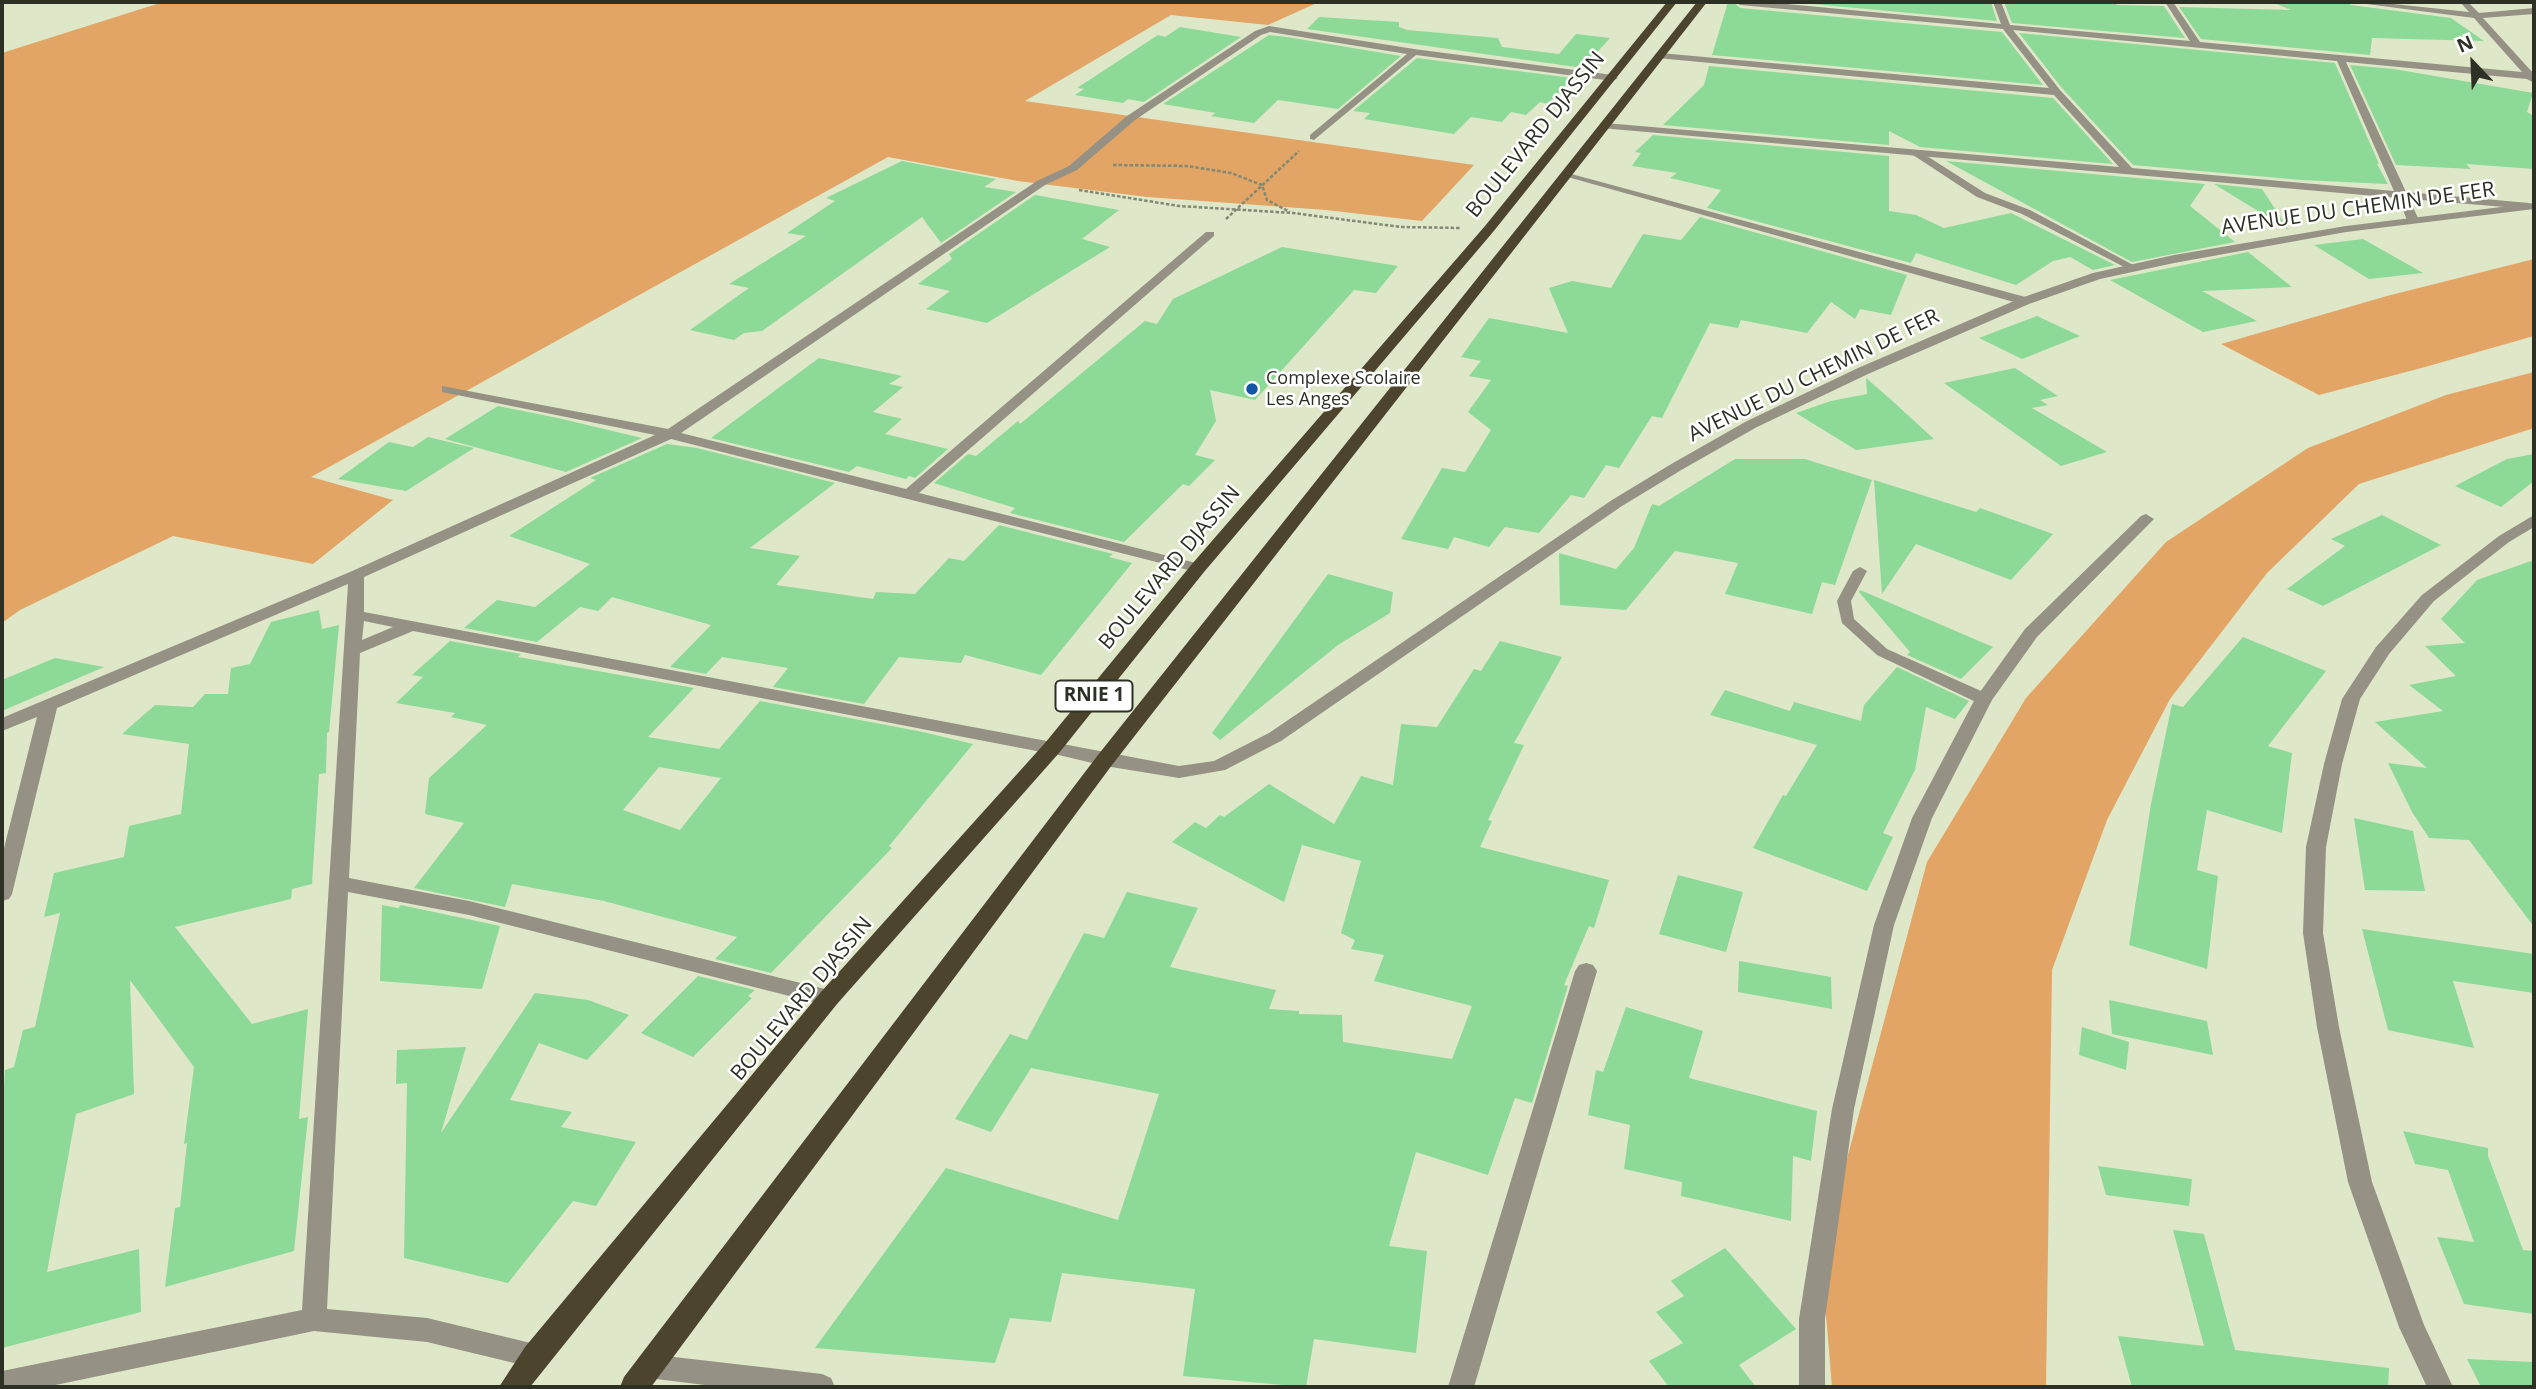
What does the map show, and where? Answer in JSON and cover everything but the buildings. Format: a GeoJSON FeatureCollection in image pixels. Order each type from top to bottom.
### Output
{"type":"FeatureCollection","features":[{"type":"Feature","properties":{"kind":"highway","name":"BOULEVARD DJASSIN"},"geometry":{"type":"LineString","coordinates":[[513,1387],[535,1356],[829,998],[1052,748],[1198,568],[1489,229],[1672,2]]}},
{"type":"Feature","properties":{"kind":"highway","name":"RNIE 1"},"geometry":{"type":"LineString","coordinates":[[641,1377],[1105,760],[1702,2]]}},
{"type":"Feature","properties":{"kind":"street"},"geometry":{"type":"LineString","coordinates":[[1740,2],[2533,78]]}},
{"type":"Feature","properties":{"kind":"street"},"geometry":{"type":"LineString","coordinates":[[1997,2],[2007,28],[2057,92],[2129,172]]}},
{"type":"Feature","properties":{"kind":"street"},"geometry":{"type":"LineString","coordinates":[[2169,2],[2197,45]]}},
{"type":"Feature","properties":{"kind":"street"},"geometry":{"type":"LineString","coordinates":[[2355,2],[2477,16],[2534,11]]}},
{"type":"Feature","properties":{"kind":"street"},"geometry":{"type":"LineString","coordinates":[[2464,2],[2533,78]]}},
{"type":"Feature","properties":{"kind":"street"},"geometry":{"type":"LineString","coordinates":[[2,725],[356,575],[670,434],[1041,183],[1073,168],[1130,118],[1258,33],[1269,29],[1414,52],[1613,78]]}},
{"type":"Feature","properties":{"kind":"street"},"geometry":{"type":"LineString","coordinates":[[1314,136],[1414,52]]}},
{"type":"Feature","properties":{"kind":"street"},"geometry":{"type":"LineString","coordinates":[[1660,56],[2057,92]]}},
{"type":"Feature","properties":{"kind":"street"},"geometry":{"type":"LineString","coordinates":[[2341,60],[2413,220]]}},
{"type":"Feature","properties":{"kind":"street"},"geometry":{"type":"LineString","coordinates":[[1605,126],[2532,206]]}},
{"type":"Feature","properties":{"kind":"street"},"geometry":{"type":"LineString","coordinates":[[1568,174],[2025,301]]}},
{"type":"Feature","properties":{"kind":"street","name":"AVENUE DU CHEMIN DE FER"},"geometry":{"type":"LineString","coordinates":[[356,615],[1105,760],[1179,772],[1218,766],[1275,737],[1617,503],[1678,466],[1752,424],[1863,371],[2025,301],[2132,267],[2286,238],[2532,206]]}},
{"type":"Feature","properties":{"kind":"street"},"geometry":{"type":"LineString","coordinates":[[908,495],[1210,234]]}},
{"type":"Feature","properties":{"kind":"street"},"geometry":{"type":"LineString","coordinates":[[447,390],[670,434],[1198,568]]}},
{"type":"Feature","properties":{"kind":"street"},"geometry":{"type":"LineString","coordinates":[[1812,1387],[1812,1319],[1843,1109],[1884,925],[1922,818],[1984,699],[2031,633],[2146,519]]}},
{"type":"Feature","properties":{"kind":"street"},"geometry":{"type":"LineString","coordinates":[[2440,1387],[2412,1327],[2360,1181],[2328,1027],[2313,933],[2316,847],[2333,764],[2351,699],[2382,651],[2427,598],[2534,520]]}},
{"type":"Feature","properties":{"kind":"street"},"geometry":{"type":"LineString","coordinates":[[314,1319],[356,615],[356,575]]}},
{"type":"Feature","properties":{"kind":"street"},"geometry":{"type":"LineString","coordinates":[[352,650],[410,626]]}},
{"type":"Feature","properties":{"kind":"street"},"geometry":{"type":"LineString","coordinates":[[2,894],[49,706]]}},
{"type":"Feature","properties":{"kind":"street"},"geometry":{"type":"LineString","coordinates":[[339,883],[469,908],[829,998]]}},
{"type":"Feature","properties":{"kind":"street"},"geometry":{"type":"LineString","coordinates":[[1461,1387],[1586,971]]}},
{"type":"Feature","properties":{"kind":"street"},"geometry":{"type":"LineString","coordinates":[[2,1384],[314,1319],[427,1330],[535,1356]]}},
{"type":"Feature","properties":{"kind":"street"},"geometry":{"type":"LineString","coordinates":[[641,1377],[822,1387]]}},
{"type":"Feature","properties":{"kind":"lane"},"geometry":{"type":"LineString","coordinates":[[1916,153],[1981,195],[2026,212],[2132,267]]}},
{"type":"Feature","properties":{"kind":"lane"},"geometry":{"type":"LineString","coordinates":[[1860,571],[1844,601],[1847,620],[1881,652],[1984,699]]}},
{"type":"Feature","properties":{"kind":"path"},"geometry":{"type":"LineString","coordinates":[[1210,234],[1314,136]]}},
{"type":"Feature","properties":{"kind":"path"},"geometry":{"type":"LineString","coordinates":[[1073,168],[1112,165],[1186,166],[1231,173],[1262,185]]}},
{"type":"Feature","properties":{"kind":"path"},"geometry":{"type":"LineString","coordinates":[[1041,183],[1157,203],[1293,213],[1401,227],[1489,229]]}},
{"type":"Feature","properties":{"kind":"path"},"geometry":{"type":"LineString","coordinates":[[1262,185],[1267,200],[1293,213]]}},
{"type":"Feature","properties":{"kind":"shaded area"},"geometry":{"type":"Polygon","coordinates":[[[163,2],[1319,2],[1268,25],[1171,15],[1025,101],[1474,165],[1422,221],[1326,210],[1147,197],[1018,181],[888,157],[311,477],[393,500],[313,564],[173,536],[20,610],[2,623],[2,53],[163,2]]]}},
{"type":"Feature","properties":{"kind":"shaded area"},"geometry":{"type":"Polygon","coordinates":[[[2534,259],[2534,336],[2425,367],[2319,395],[2221,344],[2387,296],[2534,259]]]}},
{"type":"Feature","properties":{"kind":"shaded area"},"geometry":{"type":"Polygon","coordinates":[[[2534,372],[2534,428],[2359,484],[2267,573],[2170,699],[2107,820],[2052,970],[2046,1387],[1832,1387],[1821,1255],[1927,862],[2026,698],[2166,542],[2308,448],[2446,395],[2534,372]]]}},
{"type":"Feature","properties":{"kind":"place","name":"Complexe Scolaire Les Anges"},"geometry":{"type":"Point","coordinates":[1252,389]}}]}
